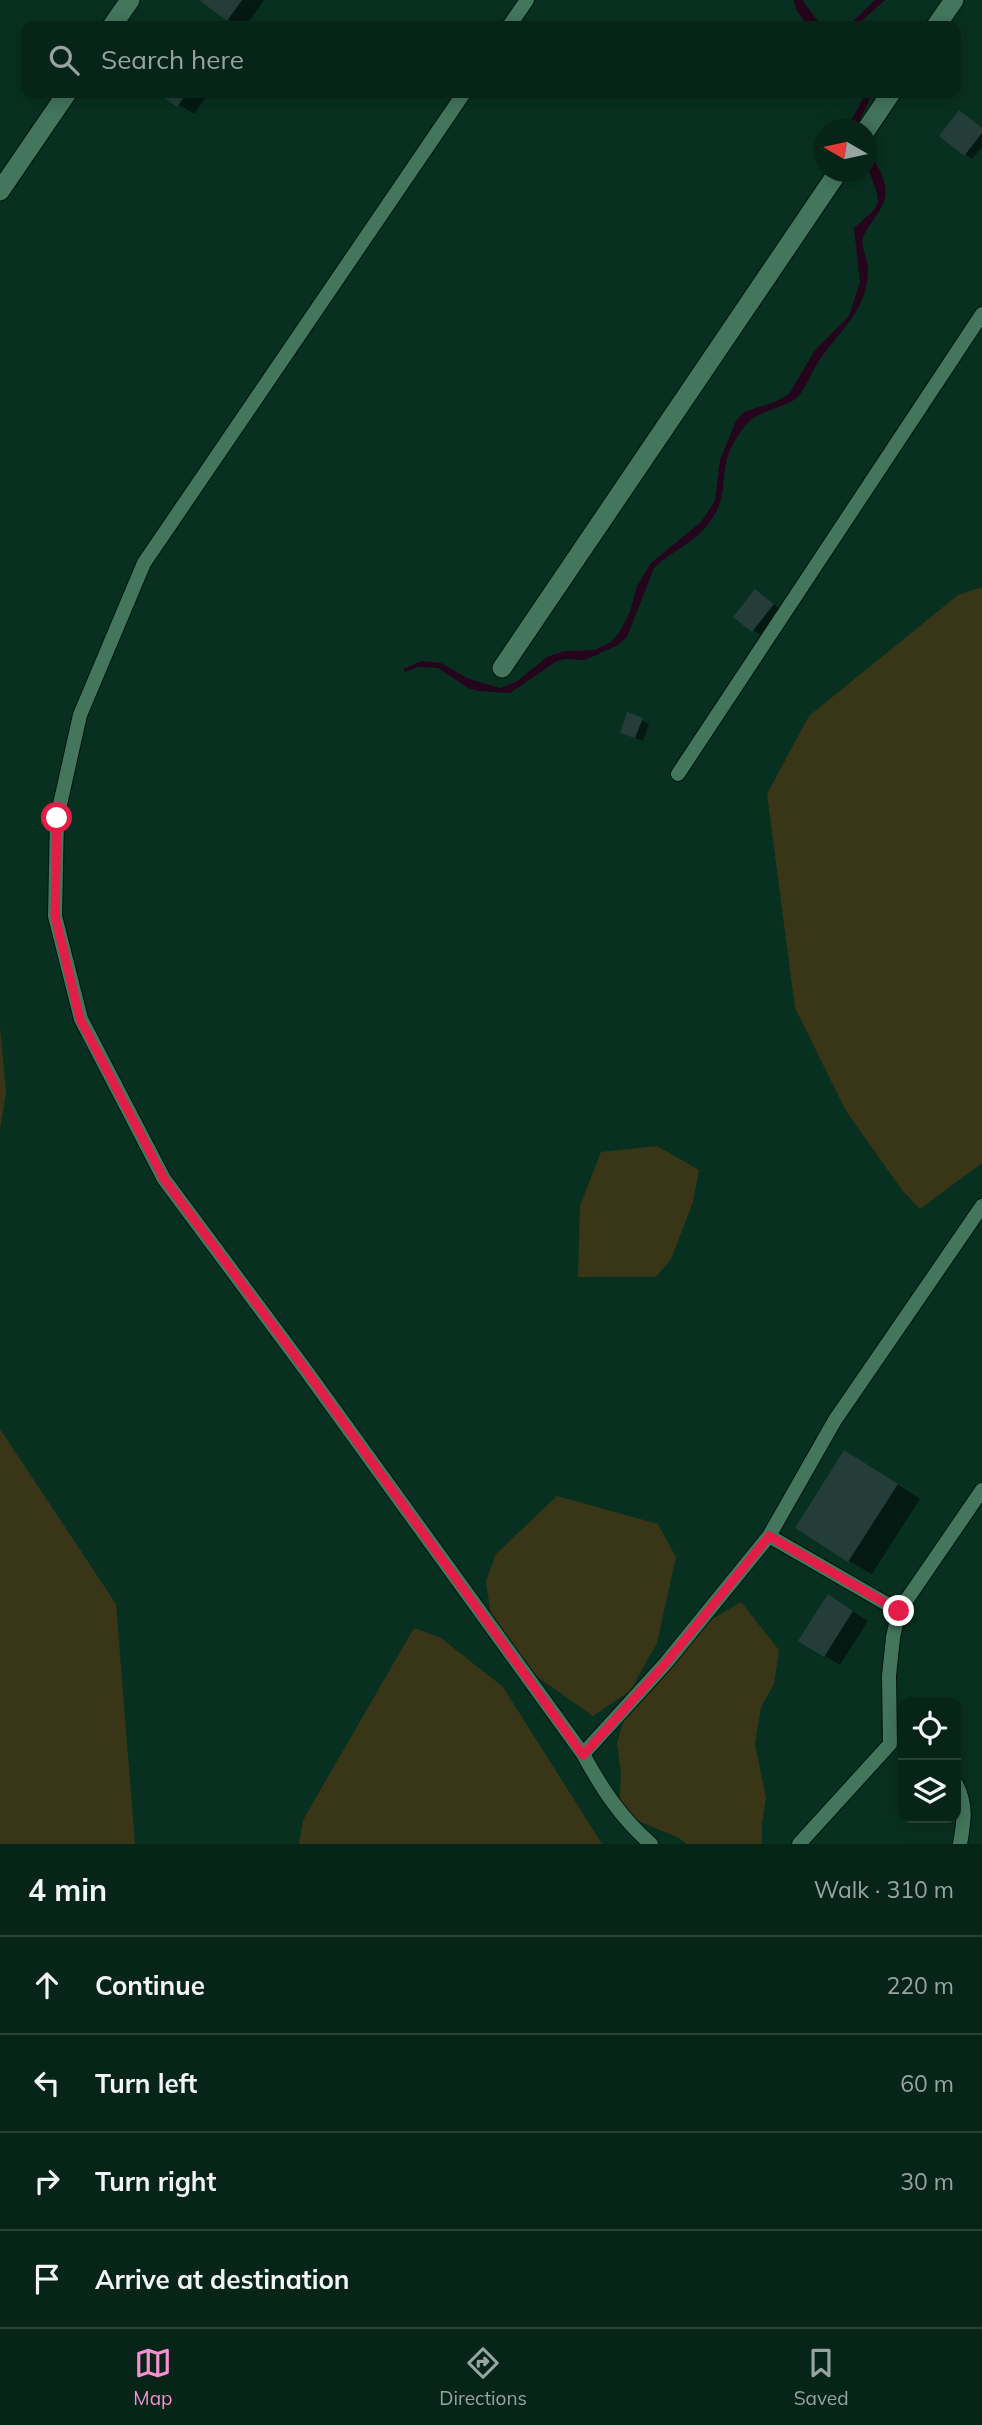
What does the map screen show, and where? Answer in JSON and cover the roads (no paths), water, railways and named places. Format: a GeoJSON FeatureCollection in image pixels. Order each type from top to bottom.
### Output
{"type":"FeatureCollection","features":[{"type":"Feature","properties":{"kind":"street"},"geometry":{"type":"LineString","coordinates":[[115,21],[130,0]]}},
{"type":"Feature","properties":{"kind":"street"},"geometry":{"type":"LineString","coordinates":[[939,21],[954,0]]}},
{"type":"Feature","properties":{"kind":"street"},"geometry":{"type":"LineString","coordinates":[[2,185],[63,98]]}},
{"type":"Feature","properties":{"kind":"street"},"geometry":{"type":"LineString","coordinates":[[873,119],[888,98]]}},
{"type":"Feature","properties":{"kind":"street"},"geometry":{"type":"LineString","coordinates":[[502,668],[831,182]]}},
{"type":"Feature","properties":{"kind":"lane"},"geometry":{"type":"LineString","coordinates":[[512,21],[527,0]]}},
{"type":"Feature","properties":{"kind":"lane"},"geometry":{"type":"LineString","coordinates":[[461,98],[144,563],[80,715],[57,818],[55,916],[80,1019],[164,1179],[305,1369],[583,1755],[604,1792],[631,1826],[651,1844]]}},
{"type":"Feature","properties":{"kind":"lane"},"geometry":{"type":"LineString","coordinates":[[678,774],[982,314]]}},
{"type":"Feature","properties":{"kind":"lane"},"geometry":{"type":"LineString","coordinates":[[583,1755],[665,1664],[769,1536],[835,1420],[982,1206]]}},
{"type":"Feature","properties":{"kind":"lane"},"geometry":{"type":"LineString","coordinates":[[799,1844],[896,1748],[889,1676],[899,1611],[982,1490]]}},
{"type":"Feature","properties":{"kind":"lane"},"geometry":{"type":"LineString","coordinates":[[769,1536],[899,1611]]}},
{"type":"Feature","properties":{"kind":"lane"},"geometry":{"type":"LineString","coordinates":[[960,1844],[965,1817],[961,1794]]}}]}
